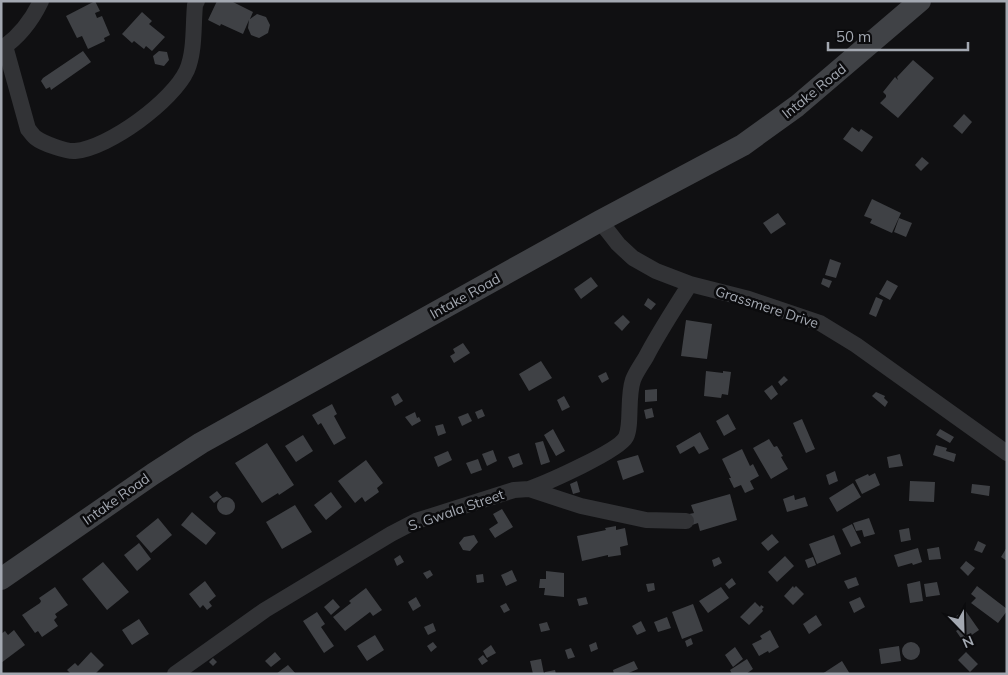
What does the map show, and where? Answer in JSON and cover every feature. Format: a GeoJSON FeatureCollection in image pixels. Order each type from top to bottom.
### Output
{"type":"FeatureCollection","features":[{"type":"Feature","properties":{"kind":"street"},"geometry":{"type":"LineString","coordinates":[[40,1],[35,13],[23,30],[3,47],[28,129],[35,138],[73,152],[87,149],[121,133],[156,108],[180,82],[187,69],[191,55],[195,5],[197,1]]}},
{"type":"Feature","properties":{"kind":"street","name":"Intake Road"},"geometry":{"type":"LineString","coordinates":[[1,579],[201,442],[600,221],[743,145],[797,106],[920,1]]}},
{"type":"Feature","properties":{"kind":"street","name":"Grassmere Drive"},"geometry":{"type":"LineString","coordinates":[[600,221],[618,244],[633,258],[656,271],[690,284],[749,299],[820,323],[856,345],[1007,452]]}},
{"type":"Feature","properties":{"kind":"street"},"geometry":{"type":"LineString","coordinates":[[529,490],[559,478],[620,444],[626,437],[630,393],[634,379],[652,345],[690,284]]}},
{"type":"Feature","properties":{"kind":"street","name":"S. Gwala Street"},"geometry":{"type":"LineString","coordinates":[[175,674],[265,610],[391,534],[416,521],[456,507],[514,490],[529,490],[581,506],[646,520],[686,521]]}},
{"type":"Feature","properties":{"kind":"building"},"geometry":{"type":"Polygon","coordinates":[[[95,1],[100,11],[95,13],[97,18],[102,16],[110,35],[104,38],[105,41],[88,49],[82,36],[77,38],[66,16],[95,1]]]}},
{"type":"Feature","properties":{"kind":"building"},"geometry":{"type":"Polygon","coordinates":[[[217,1],[231,1],[253,12],[250,19],[257,14],[266,17],[270,25],[268,33],[259,38],[251,35],[248,28],[249,20],[243,34],[208,20],[217,1]]]}},
{"type":"Feature","properties":{"kind":"building"},"geometry":{"type":"Polygon","coordinates":[[[142,12],[152,21],[149,24],[165,37],[152,51],[146,46],[144,49],[134,41],[132,43],[122,34],[142,12]]]}},
{"type":"Feature","properties":{"kind":"building"},"geometry":{"type":"Polygon","coordinates":[[[83,51],[91,62],[51,90],[50,87],[46,89],[41,81],[43,78],[83,51]]]}},
{"type":"Feature","properties":{"kind":"building"},"geometry":{"type":"Polygon","coordinates":[[[159,51],[167,52],[169,60],[164,66],[155,64],[153,56],[159,51]]]}},
{"type":"Feature","properties":{"kind":"building"},"geometry":{"type":"Polygon","coordinates":[[[913,60],[934,78],[898,118],[880,103],[886,97],[883,92],[895,77],[898,80],[897,77],[913,60]]]}},
{"type":"Feature","properties":{"kind":"building"},"geometry":{"type":"Polygon","coordinates":[[[964,114],[972,122],[962,134],[953,126],[964,114]]]}},
{"type":"Feature","properties":{"kind":"building"},"geometry":{"type":"Polygon","coordinates":[[[852,127],[859,132],[861,129],[873,137],[862,152],[843,139],[852,127]]]}},
{"type":"Feature","properties":{"kind":"building"},"geometry":{"type":"Polygon","coordinates":[[[922,157],[929,163],[921,171],[915,165],[922,157]]]}},
{"type":"Feature","properties":{"kind":"building"},"geometry":{"type":"Polygon","coordinates":[[[872,199],[901,213],[892,233],[870,223],[872,219],[864,216],[872,199]]]}},
{"type":"Feature","properties":{"kind":"building"},"geometry":{"type":"Polygon","coordinates":[[[778,213],[786,224],[771,234],[763,223],[778,213]]]}},
{"type":"Feature","properties":{"kind":"building"},"geometry":{"type":"Polygon","coordinates":[[[899,218],[912,223],[906,237],[894,232],[899,218]]]}},
{"type":"Feature","properties":{"kind":"building"},"geometry":{"type":"Polygon","coordinates":[[[830,259],[841,263],[836,278],[825,275],[830,259]]]}},
{"type":"Feature","properties":{"kind":"building"},"geometry":{"type":"Polygon","coordinates":[[[591,277],[598,286],[581,299],[574,289],[591,277]]]}},
{"type":"Feature","properties":{"kind":"building"},"geometry":{"type":"Polygon","coordinates":[[[823,278],[832,281],[829,288],[821,284],[823,278]]]}},
{"type":"Feature","properties":{"kind":"building"},"geometry":{"type":"Polygon","coordinates":[[[887,280],[898,286],[890,300],[879,294],[887,280]]]}},
{"type":"Feature","properties":{"kind":"building"},"geometry":{"type":"Polygon","coordinates":[[[876,297],[883,300],[876,317],[869,314],[876,297]]]}},
{"type":"Feature","properties":{"kind":"building"},"geometry":{"type":"Polygon","coordinates":[[[648,298],[656,304],[651,310],[644,305],[648,298]]]}},
{"type":"Feature","properties":{"kind":"building"},"geometry":{"type":"Polygon","coordinates":[[[623,315],[630,322],[622,331],[614,323],[623,315]]]}},
{"type":"Feature","properties":{"kind":"building"},"geometry":{"type":"Polygon","coordinates":[[[686,320],[712,324],[707,359],[681,356],[686,320]]]}},
{"type":"Feature","properties":{"kind":"building"},"geometry":{"type":"Polygon","coordinates":[[[463,343],[470,353],[454,363],[450,356],[455,353],[453,349],[463,343]]]}},
{"type":"Feature","properties":{"kind":"building"},"geometry":{"type":"Polygon","coordinates":[[[541,361],[552,378],[529,391],[519,374],[541,361]]]}},
{"type":"Feature","properties":{"kind":"building"},"geometry":{"type":"Polygon","coordinates":[[[706,371],[731,372],[728,395],[722,394],[721,398],[704,396],[706,371]]]}},
{"type":"Feature","properties":{"kind":"building"},"geometry":{"type":"Polygon","coordinates":[[[606,372],[609,379],[602,383],[598,376],[606,372]]]}},
{"type":"Feature","properties":{"kind":"building"},"geometry":{"type":"Polygon","coordinates":[[[784,376],[788,380],[781,386],[778,382],[784,376]]]}},
{"type":"Feature","properties":{"kind":"building"},"geometry":{"type":"Polygon","coordinates":[[[772,385],[778,394],[771,400],[764,391],[772,385]]]}},
{"type":"Feature","properties":{"kind":"building"},"geometry":{"type":"Polygon","coordinates":[[[657,389],[657,401],[645,402],[645,390],[657,389]]]}},
{"type":"Feature","properties":{"kind":"building"},"geometry":{"type":"Polygon","coordinates":[[[876,392],[885,396],[884,398],[888,402],[885,407],[872,396],[876,392]]]}},
{"type":"Feature","properties":{"kind":"building"},"geometry":{"type":"Polygon","coordinates":[[[398,393],[403,401],[395,406],[391,397],[398,393]]]}},
{"type":"Feature","properties":{"kind":"building"},"geometry":{"type":"Polygon","coordinates":[[[564,396],[570,407],[562,411],[557,400],[564,396]]]}},
{"type":"Feature","properties":{"kind":"building"},"geometry":{"type":"Polygon","coordinates":[[[332,404],[337,414],[334,416],[346,438],[334,445],[321,423],[318,425],[312,415],[332,404]]]}},
{"type":"Feature","properties":{"kind":"building"},"geometry":{"type":"Polygon","coordinates":[[[652,408],[654,417],[646,419],[644,410],[652,408]]]}},
{"type":"Feature","properties":{"kind":"building"},"geometry":{"type":"Polygon","coordinates":[[[482,409],[485,416],[478,419],[475,412],[482,409]]]}},
{"type":"Feature","properties":{"kind":"building"},"geometry":{"type":"Polygon","coordinates":[[[415,412],[417,418],[419,417],[421,421],[412,426],[405,417],[415,412]]]}},
{"type":"Feature","properties":{"kind":"building"},"geometry":{"type":"Polygon","coordinates":[[[468,413],[472,421],[462,426],[458,417],[468,413]]]}},
{"type":"Feature","properties":{"kind":"building"},"geometry":{"type":"Polygon","coordinates":[[[728,414],[736,429],[724,436],[716,421],[728,414]]]}},
{"type":"Feature","properties":{"kind":"building"},"geometry":{"type":"Polygon","coordinates":[[[802,419],[815,449],[806,453],[793,423],[802,419]]]}},
{"type":"Feature","properties":{"kind":"building"},"geometry":{"type":"Polygon","coordinates":[[[443,424],[446,433],[438,436],[435,426],[443,424]]]}},
{"type":"Feature","properties":{"kind":"building"},"geometry":{"type":"Polygon","coordinates":[[[553,429],[565,451],[556,456],[544,435],[553,429]]]}},
{"type":"Feature","properties":{"kind":"building"},"geometry":{"type":"Polygon","coordinates":[[[940,429],[954,437],[950,443],[936,435],[940,429]]]}},
{"type":"Feature","properties":{"kind":"building"},"geometry":{"type":"Polygon","coordinates":[[[700,432],[709,449],[699,454],[694,446],[680,454],[676,446],[700,432]]]}},
{"type":"Feature","properties":{"kind":"building"},"geometry":{"type":"Polygon","coordinates":[[[303,435],[313,451],[296,462],[285,446],[303,435]]]}},
{"type":"Feature","properties":{"kind":"building"},"geometry":{"type":"Polygon","coordinates":[[[769,439],[774,447],[777,446],[788,469],[771,479],[753,448],[769,439]]]}},
{"type":"Feature","properties":{"kind":"building"},"geometry":{"type":"Polygon","coordinates":[[[543,441],[550,462],[541,465],[535,443],[543,441]]]}},
{"type":"Feature","properties":{"kind":"building"},"geometry":{"type":"Polygon","coordinates":[[[267,443],[294,485],[262,503],[235,463],[267,443]]]}},
{"type":"Feature","properties":{"kind":"building"},"geometry":{"type":"Polygon","coordinates":[[[936,445],[947,448],[946,451],[956,454],[954,462],[933,455],[936,445]]]}},
{"type":"Feature","properties":{"kind":"building"},"geometry":{"type":"Polygon","coordinates":[[[742,449],[750,466],[753,464],[759,476],[750,481],[754,489],[745,493],[741,485],[734,488],[722,459],[742,449]]]}},
{"type":"Feature","properties":{"kind":"building"},"geometry":{"type":"Polygon","coordinates":[[[493,450],[497,461],[487,466],[482,454],[493,450]]]}},
{"type":"Feature","properties":{"kind":"building"},"geometry":{"type":"Polygon","coordinates":[[[448,451],[452,460],[438,467],[434,457],[448,451]]]}},
{"type":"Feature","properties":{"kind":"building"},"geometry":{"type":"Polygon","coordinates":[[[519,453],[523,464],[513,468],[508,457],[519,453]]]}},
{"type":"Feature","properties":{"kind":"building"},"geometry":{"type":"Polygon","coordinates":[[[900,454],[903,466],[889,468],[887,457],[900,454]]]}},
{"type":"Feature","properties":{"kind":"building"},"geometry":{"type":"Polygon","coordinates":[[[638,455],[644,472],[623,480],[617,461],[638,455]]]}},
{"type":"Feature","properties":{"kind":"building"},"geometry":{"type":"Polygon","coordinates":[[[478,459],[482,470],[471,474],[466,463],[478,459]]]}},
{"type":"Feature","properties":{"kind":"building"},"geometry":{"type":"Polygon","coordinates":[[[366,460],[383,483],[377,488],[379,492],[365,502],[362,497],[355,503],[338,481],[366,460]]]}},
{"type":"Feature","properties":{"kind":"building"},"geometry":{"type":"Polygon","coordinates":[[[835,471],[838,481],[829,485],[826,475],[835,471]]]}},
{"type":"Feature","properties":{"kind":"building"},"geometry":{"type":"Polygon","coordinates":[[[875,473],[880,485],[862,494],[855,480],[875,473]]]}},
{"type":"Feature","properties":{"kind":"building"},"geometry":{"type":"Polygon","coordinates":[[[577,481],[580,492],[573,494],[570,484],[577,481]]]}},
{"type":"Feature","properties":{"kind":"building"},"geometry":{"type":"Polygon","coordinates":[[[910,481],[935,482],[934,502],[909,501],[910,481]]]}},
{"type":"Feature","properties":{"kind":"building"},"geometry":{"type":"Polygon","coordinates":[[[853,483],[861,497],[837,512],[829,498],[853,483]]]}},
{"type":"Feature","properties":{"kind":"building"},"geometry":{"type":"Polygon","coordinates":[[[972,484],[990,486],[989,496],[971,493],[972,484]]]}},
{"type":"Feature","properties":{"kind":"building"},"geometry":{"type":"Polygon","coordinates":[[[217,491],[222,497],[214,503],[209,497],[217,491]]]}},
{"type":"Feature","properties":{"kind":"building"},"geometry":{"type":"Polygon","coordinates":[[[331,492],[342,507],[326,520],[314,505],[331,492]]]}},
{"type":"Feature","properties":{"kind":"building"},"geometry":{"type":"Polygon","coordinates":[[[730,494],[737,520],[700,531],[698,523],[692,525],[689,514],[694,513],[691,505],[730,494]]]}},
{"type":"Feature","properties":{"kind":"building"},"geometry":{"type":"Polygon","coordinates":[[[794,495],[795,500],[805,497],[808,506],[787,512],[783,499],[794,495]]]}},
{"type":"Feature","properties":{"kind":"building"},"geometry":{"type":"Polygon","coordinates":[[[226,497],[232,500],[235,506],[232,512],[226,515],[220,512],[217,506],[220,500],[226,497]]]}},
{"type":"Feature","properties":{"kind":"building"},"geometry":{"type":"Polygon","coordinates":[[[295,505],[312,532],[282,549],[266,522],[295,505]]]}},
{"type":"Feature","properties":{"kind":"building"},"geometry":{"type":"Polygon","coordinates":[[[502,509],[513,527],[495,538],[489,529],[498,523],[493,514],[502,509]]]}},
{"type":"Feature","properties":{"kind":"building"},"geometry":{"type":"Polygon","coordinates":[[[192,512],[216,533],[206,545],[181,525],[192,512]]]}},
{"type":"Feature","properties":{"kind":"building"},"geometry":{"type":"Polygon","coordinates":[[[158,518],[172,535],[151,553],[136,536],[158,518]]]}},
{"type":"Feature","properties":{"kind":"building"},"geometry":{"type":"Polygon","coordinates":[[[869,518],[875,534],[864,537],[862,530],[856,531],[853,523],[869,518]]]}},
{"type":"Feature","properties":{"kind":"building"},"geometry":{"type":"Polygon","coordinates":[[[852,524],[861,543],[851,547],[842,529],[852,524]]]}},
{"type":"Feature","properties":{"kind":"building"},"geometry":{"type":"Polygon","coordinates":[[[616,526],[616,530],[625,528],[628,545],[620,547],[621,555],[608,557],[608,555],[582,561],[577,536],[616,526]]]}},
{"type":"Feature","properties":{"kind":"building"},"geometry":{"type":"Polygon","coordinates":[[[909,528],[911,540],[901,542],[899,530],[909,528]]]}},
{"type":"Feature","properties":{"kind":"building"},"geometry":{"type":"Polygon","coordinates":[[[772,534],[779,542],[768,551],[761,543],[772,534]]]}},
{"type":"Feature","properties":{"kind":"building"},"geometry":{"type":"Polygon","coordinates":[[[474,535],[478,542],[470,551],[463,550],[459,543],[464,537],[474,535]]]}},
{"type":"Feature","properties":{"kind":"building"},"geometry":{"type":"Polygon","coordinates":[[[834,535],[841,554],[817,564],[809,544],[834,535]]]}},
{"type":"Feature","properties":{"kind":"building"},"geometry":{"type":"Polygon","coordinates":[[[978,541],[986,545],[982,553],[974,550],[978,541]]]}},
{"type":"Feature","properties":{"kind":"building"},"geometry":{"type":"Polygon","coordinates":[[[139,543],[151,559],[137,571],[124,555],[139,543]]]}},
{"type":"Feature","properties":{"kind":"building"},"geometry":{"type":"Polygon","coordinates":[[[939,547],[941,559],[929,560],[927,549],[939,547]]]}},
{"type":"Feature","properties":{"kind":"building"},"geometry":{"type":"Polygon","coordinates":[[[1007,547],[1007,561],[1001,557],[1007,547]]]}},
{"type":"Feature","properties":{"kind":"building"},"geometry":{"type":"Polygon","coordinates":[[[918,548],[922,562],[898,567],[894,555],[918,548]]]}},
{"type":"Feature","properties":{"kind":"building"},"geometry":{"type":"Polygon","coordinates":[[[400,555],[404,562],[397,566],[394,559],[400,555]]]}},
{"type":"Feature","properties":{"kind":"building"},"geometry":{"type":"Polygon","coordinates":[[[785,556],[794,566],[777,582],[768,572],[785,556]]]}},
{"type":"Feature","properties":{"kind":"building"},"geometry":{"type":"Polygon","coordinates":[[[719,557],[722,563],[714,567],[712,560],[719,557]]]}},
{"type":"Feature","properties":{"kind":"building"},"geometry":{"type":"Polygon","coordinates":[[[813,557],[816,565],[808,568],[805,560],[813,557]]]}},
{"type":"Feature","properties":{"kind":"building"},"geometry":{"type":"Polygon","coordinates":[[[966,561],[975,568],[968,576],[960,568],[966,561]]]}},
{"type":"Feature","properties":{"kind":"building"},"geometry":{"type":"Polygon","coordinates":[[[103,562],[129,592],[107,610],[82,579],[103,562]]]}},
{"type":"Feature","properties":{"kind":"building"},"geometry":{"type":"Polygon","coordinates":[[[430,570],[433,575],[427,579],[423,573],[430,570]]]}},
{"type":"Feature","properties":{"kind":"building"},"geometry":{"type":"Polygon","coordinates":[[[512,570],[517,581],[506,586],[501,575],[512,570]]]}},
{"type":"Feature","properties":{"kind":"building"},"geometry":{"type":"Polygon","coordinates":[[[546,571],[564,573],[564,597],[544,595],[545,588],[539,588],[540,579],[546,579],[546,571]]]}},
{"type":"Feature","properties":{"kind":"building"},"geometry":{"type":"Polygon","coordinates":[[[483,574],[484,582],[477,583],[476,575],[483,574]]]}},
{"type":"Feature","properties":{"kind":"building"},"geometry":{"type":"Polygon","coordinates":[[[856,577],[859,585],[848,589],[844,581],[856,577]]]}},
{"type":"Feature","properties":{"kind":"building"},"geometry":{"type":"Polygon","coordinates":[[[732,578],[736,584],[729,589],[725,584],[732,578]]]}},
{"type":"Feature","properties":{"kind":"building"},"geometry":{"type":"Polygon","coordinates":[[[205,581],[216,596],[209,602],[212,606],[207,610],[203,605],[200,608],[189,594],[205,581]]]}},
{"type":"Feature","properties":{"kind":"building"},"geometry":{"type":"Polygon","coordinates":[[[920,581],[923,601],[910,603],[907,584],[920,581]]]}},
{"type":"Feature","properties":{"kind":"building"},"geometry":{"type":"Polygon","coordinates":[[[937,582],[940,595],[926,597],[924,584],[937,582]]]}},
{"type":"Feature","properties":{"kind":"building"},"geometry":{"type":"Polygon","coordinates":[[[654,583],[655,590],[648,592],[646,584],[654,583]]]}},
{"type":"Feature","properties":{"kind":"building"},"geometry":{"type":"Polygon","coordinates":[[[793,586],[794,588],[796,586],[804,594],[793,605],[784,596],[793,586]]]}},
{"type":"Feature","properties":{"kind":"building"},"geometry":{"type":"Polygon","coordinates":[[[977,586],[1007,609],[998,623],[971,603],[976,598],[971,594],[977,586]]]}},
{"type":"Feature","properties":{"kind":"building"},"geometry":{"type":"Polygon","coordinates":[[[55,587],[68,605],[55,614],[57,617],[54,620],[58,626],[42,637],[38,631],[35,633],[22,615],[40,603],[39,598],[55,587]]]}},
{"type":"Feature","properties":{"kind":"building"},"geometry":{"type":"Polygon","coordinates":[[[721,587],[729,598],[708,613],[699,601],[721,587]]]}},
{"type":"Feature","properties":{"kind":"building"},"geometry":{"type":"Polygon","coordinates":[[[366,588],[382,610],[373,616],[370,612],[345,631],[333,617],[366,588]]]}},
{"type":"Feature","properties":{"kind":"building"},"geometry":{"type":"Polygon","coordinates":[[[416,597],[421,606],[413,611],[408,602],[416,597]]]}},
{"type":"Feature","properties":{"kind":"building"},"geometry":{"type":"Polygon","coordinates":[[[586,597],[588,604],[579,606],[577,599],[586,597]]]}},
{"type":"Feature","properties":{"kind":"building"},"geometry":{"type":"Polygon","coordinates":[[[860,597],[865,607],[854,613],[849,602],[860,597]]]}},
{"type":"Feature","properties":{"kind":"building"},"geometry":{"type":"Polygon","coordinates":[[[333,599],[340,607],[331,615],[324,607],[333,599]]]}},
{"type":"Feature","properties":{"kind":"building"},"geometry":{"type":"Polygon","coordinates":[[[755,602],[760,607],[761,605],[764,607],[763,611],[749,625],[740,617],[755,602]]]}},
{"type":"Feature","properties":{"kind":"building"},"geometry":{"type":"Polygon","coordinates":[[[506,603],[510,610],[504,613],[500,606],[506,603]]]}},
{"type":"Feature","properties":{"kind":"building"},"geometry":{"type":"Polygon","coordinates":[[[693,604],[703,631],[682,639],[672,612],[693,604]]]}},
{"type":"Feature","properties":{"kind":"building"},"geometry":{"type":"Polygon","coordinates":[[[965,610],[979,630],[963,641],[956,631],[962,627],[955,617],[965,610]]]}},
{"type":"Feature","properties":{"kind":"building"},"geometry":{"type":"Polygon","coordinates":[[[317,612],[325,624],[321,627],[334,646],[324,653],[303,621],[317,612]]]}},
{"type":"Feature","properties":{"kind":"building"},"geometry":{"type":"Polygon","coordinates":[[[816,615],[822,625],[809,634],[803,624],[816,615]]]}},
{"type":"Feature","properties":{"kind":"building"},"geometry":{"type":"Polygon","coordinates":[[[667,617],[671,628],[658,632],[654,622],[667,617]]]}},
{"type":"Feature","properties":{"kind":"building"},"geometry":{"type":"Polygon","coordinates":[[[139,619],[149,634],[132,645],[122,630],[139,619]]]}},
{"type":"Feature","properties":{"kind":"building"},"geometry":{"type":"Polygon","coordinates":[[[641,621],[646,631],[637,635],[632,626],[641,621]]]}},
{"type":"Feature","properties":{"kind":"building"},"geometry":{"type":"Polygon","coordinates":[[[547,622],[550,630],[541,632],[539,624],[547,622]]]}},
{"type":"Feature","properties":{"kind":"building"},"geometry":{"type":"Polygon","coordinates":[[[433,623],[436,631],[428,635],[424,627],[433,623]]]}},
{"type":"Feature","properties":{"kind":"building"},"geometry":{"type":"Polygon","coordinates":[[[14,630],[25,645],[1,663],[1,634],[5,631],[8,635],[14,630]]]}},
{"type":"Feature","properties":{"kind":"building"},"geometry":{"type":"Polygon","coordinates":[[[770,630],[779,647],[759,656],[752,644],[762,639],[760,636],[770,630]]]}},
{"type":"Feature","properties":{"kind":"building"},"geometry":{"type":"Polygon","coordinates":[[[375,635],[384,650],[367,661],[357,646],[375,635]]]}},
{"type":"Feature","properties":{"kind":"building"},"geometry":{"type":"Polygon","coordinates":[[[691,638],[693,644],[687,647],[685,641],[691,638]]]}},
{"type":"Feature","properties":{"kind":"building"},"geometry":{"type":"Polygon","coordinates":[[[433,642],[437,647],[431,652],[427,646],[433,642]]]}},
{"type":"Feature","properties":{"kind":"building"},"geometry":{"type":"Polygon","coordinates":[[[596,642],[598,649],[591,652],[589,645],[596,642]]]}},
{"type":"Feature","properties":{"kind":"building"},"geometry":{"type":"Polygon","coordinates":[[[911,642],[917,645],[920,651],[917,657],[911,660],[905,657],[902,651],[905,645],[911,642]]]}},
{"type":"Feature","properties":{"kind":"building"},"geometry":{"type":"Polygon","coordinates":[[[491,645],[496,653],[487,658],[483,651],[491,645]]]}},
{"type":"Feature","properties":{"kind":"building"},"geometry":{"type":"Polygon","coordinates":[[[899,646],[901,661],[881,664],[879,649],[899,646]]]}},
{"type":"Feature","properties":{"kind":"building"},"geometry":{"type":"Polygon","coordinates":[[[735,647],[743,659],[733,667],[725,655],[735,647]]]}},
{"type":"Feature","properties":{"kind":"building"},"geometry":{"type":"Polygon","coordinates":[[[571,648],[575,657],[568,659],[565,650],[571,648]]]}},
{"type":"Feature","properties":{"kind":"building"},"geometry":{"type":"Polygon","coordinates":[[[91,652],[104,665],[95,674],[71,674],[67,670],[75,663],[78,666],[91,652]]]}},
{"type":"Feature","properties":{"kind":"building"},"geometry":{"type":"Polygon","coordinates":[[[275,652],[281,659],[271,667],[265,661],[275,652]]]}},
{"type":"Feature","properties":{"kind":"building"},"geometry":{"type":"Polygon","coordinates":[[[966,652],[978,664],[970,672],[958,660],[966,652]]]}},
{"type":"Feature","properties":{"kind":"building"},"geometry":{"type":"Polygon","coordinates":[[[483,655],[488,661],[482,665],[478,659],[483,655]]]}},
{"type":"Feature","properties":{"kind":"building"},"geometry":{"type":"Polygon","coordinates":[[[213,658],[217,662],[213,666],[209,662],[213,658]]]}},
{"type":"Feature","properties":{"kind":"building"},"geometry":{"type":"Polygon","coordinates":[[[541,659],[544,674],[533,674],[530,661],[541,659]]]}},
{"type":"Feature","properties":{"kind":"building"},"geometry":{"type":"Polygon","coordinates":[[[747,659],[753,669],[746,674],[732,674],[730,670],[747,659]]]}},
{"type":"Feature","properties":{"kind":"building"},"geometry":{"type":"Polygon","coordinates":[[[634,661],[638,669],[626,674],[614,674],[613,670],[634,661]]]}},
{"type":"Feature","properties":{"kind":"building"},"geometry":{"type":"Polygon","coordinates":[[[842,661],[850,674],[822,674],[842,661]]]}},
{"type":"Feature","properties":{"kind":"building"},"geometry":{"type":"Polygon","coordinates":[[[288,665],[296,674],[276,674],[288,665]]]}},
{"type":"Feature","properties":{"kind":"building"},"geometry":{"type":"Polygon","coordinates":[[[555,670],[556,674],[545,674],[545,672],[555,670]]]}}]}
